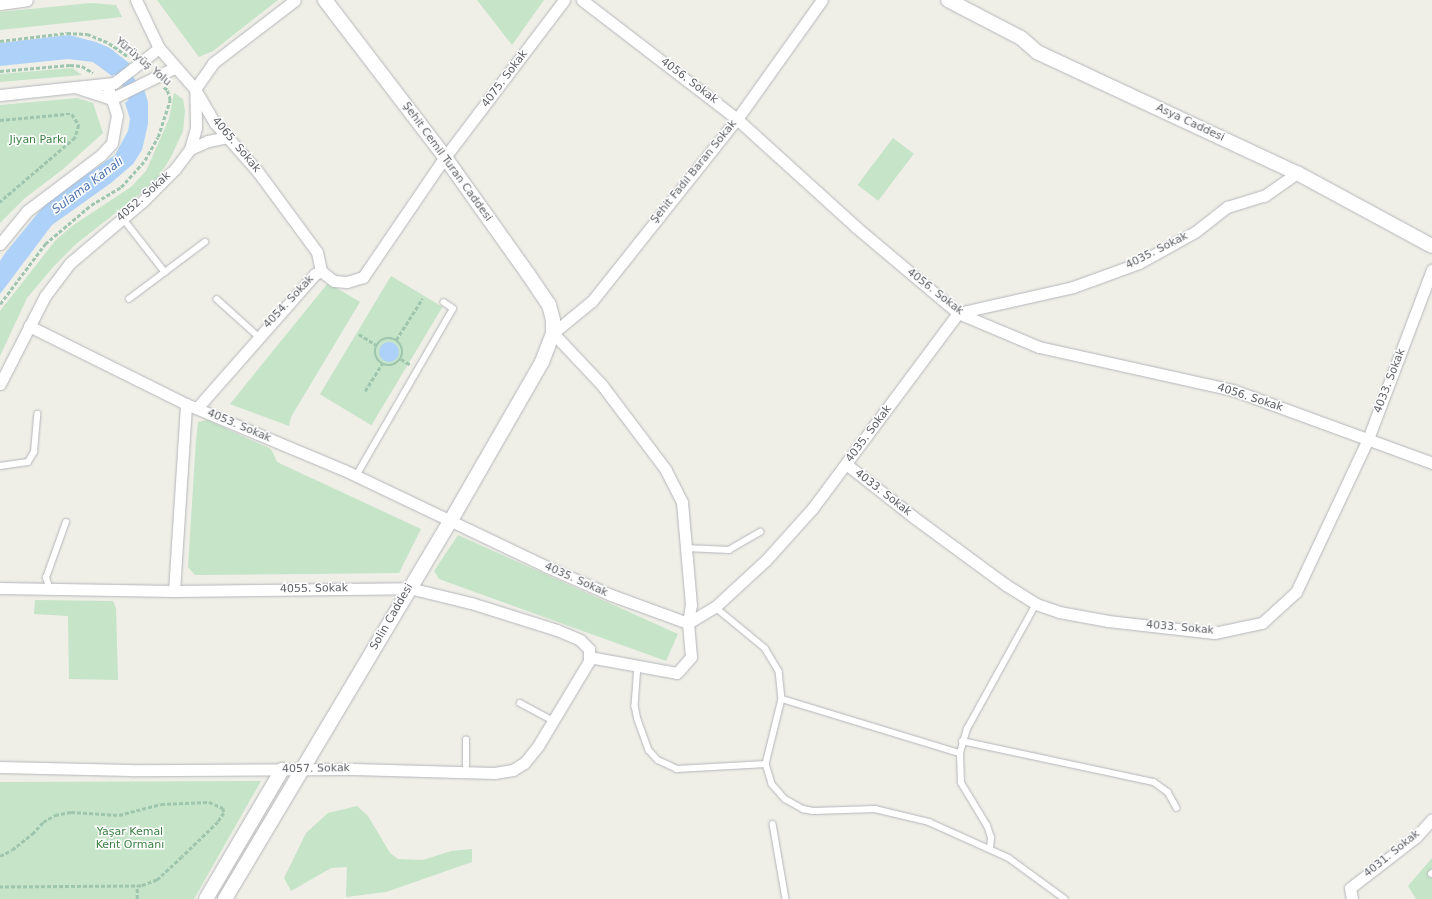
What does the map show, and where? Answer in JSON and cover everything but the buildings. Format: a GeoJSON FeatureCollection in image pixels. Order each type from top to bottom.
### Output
{"type":"FeatureCollection","features":[{"type":"Feature","properties":{"kind":"street"},"geometry":{"type":"LineString","coordinates":[[0,4],[27,0]]}},
{"type":"Feature","properties":{"kind":"street","name":"4065. Sokak"},"geometry":{"type":"LineString","coordinates":[[136,0],[159,48],[195,89],[215,123],[258,172],[316,252],[321,271]]}},
{"type":"Feature","properties":{"kind":"street"},"geometry":{"type":"LineString","coordinates":[[195,89],[213,63],[294,0]]}},
{"type":"Feature","properties":{"kind":"street","name":"Şehit Cemil Turan Caddesi"},"geometry":{"type":"LineString","coordinates":[[325,0],[445,157],[548,305],[553,320],[552,333]]}},
{"type":"Feature","properties":{"kind":"street","name":"4075. Sokak"},"geometry":{"type":"LineString","coordinates":[[445,157],[564,0]]}},
{"type":"Feature","properties":{"kind":"street","name":"4056. Sokak"},"geometry":{"type":"LineString","coordinates":[[582,0],[737,119],[856,227],[958,313],[1039,347],[1233,390],[1432,463]]}},
{"type":"Feature","properties":{"kind":"street","name":"Şehit Fadıl Baran Sokak"},"geometry":{"type":"LineString","coordinates":[[552,333],[592,301],[737,119],[822,0]]}},
{"type":"Feature","properties":{"kind":"street","name":"Asya Caddesi"},"geometry":{"type":"LineString","coordinates":[[948,0],[1021,38],[1037,52],[1297,173],[1432,246]]}},
{"type":"Feature","properties":{"kind":"street"},"geometry":{"type":"LineString","coordinates":[[0,95],[112,83],[159,48]]}},
{"type":"Feature","properties":{"kind":"street"},"geometry":{"type":"LineString","coordinates":[[75,87],[111,99],[123,95],[147,80],[176,67]]}},
{"type":"Feature","properties":{"kind":"street"},"geometry":{"type":"LineString","coordinates":[[0,244],[26,211],[101,155],[112,143],[118,115],[111,99],[112,83]]}},
{"type":"Feature","properties":{"kind":"street","name":"4052. Sokak"},"geometry":{"type":"LineString","coordinates":[[0,384],[45,296],[70,263],[154,190],[190,149],[196,128],[195,89]]}},
{"type":"Feature","properties":{"kind":"street"},"geometry":{"type":"LineString","coordinates":[[190,149],[208,141],[228,137]]}},
{"type":"Feature","properties":{"kind":"street","name":"4054. Sokak"},"geometry":{"type":"LineString","coordinates":[[197,408],[258,336],[314,274],[321,271],[334,280],[347,282],[363,277],[445,157]]}},
{"type":"Feature","properties":{"kind":"street","name":"4035. Sokak"},"geometry":{"type":"LineString","coordinates":[[450,522],[611,596],[688,623],[714,607],[766,560],[812,509],[958,313],[1073,287],[1139,263],[1195,232],[1227,206],[1264,196],[1297,173]]}},
{"type":"Feature","properties":{"kind":"street","name":"4033. Sokak"},"geometry":{"type":"LineString","coordinates":[[846,464],[924,525],[1006,585],[1036,604],[1059,612],[1108,621],[1214,633],[1262,623],[1296,592],[1368,439],[1432,270]]}},
{"type":"Feature","properties":{"kind":"street","name":"4053. Sokak"},"geometry":{"type":"LineString","coordinates":[[29,326],[186,404],[356,476],[450,522]]}},
{"type":"Feature","properties":{"kind":"street"},"geometry":{"type":"LineString","coordinates":[[552,333],[601,384],[666,470],[682,502],[691,605],[688,623],[691,658],[684,667],[676,673],[589,657]]}},
{"type":"Feature","properties":{"kind":"street","name":"Solin Caddesi"},"geometry":{"type":"LineString","coordinates":[[225,899],[303,770],[409,588],[450,522],[542,362],[552,333]]}},
{"type":"Feature","properties":{"kind":"street"},"geometry":{"type":"LineString","coordinates":[[174,591],[186,404]]}},
{"type":"Feature","properties":{"kind":"street","name":"4055. Sokak"},"geometry":{"type":"LineString","coordinates":[[0,588],[174,591],[409,588],[471,603],[557,630],[580,640],[589,649],[589,657]]}},
{"type":"Feature","properties":{"kind":"street","name":"4057. Sokak"},"geometry":{"type":"LineString","coordinates":[[0,767],[130,770],[353,769],[466,772],[500,772],[513,770],[524,763],[554,721],[582,675],[589,657]]}},
{"type":"Feature","properties":{"kind":"street"},"geometry":{"type":"LineString","coordinates":[[206,899],[282,770]]}},
{"type":"Feature","properties":{"kind":"street","name":"4031. Sokak"},"geometry":{"type":"LineString","coordinates":[[1351,894],[1416,837],[1432,819]]}},
{"type":"Feature","properties":{"kind":"lane"},"geometry":{"type":"LineString","coordinates":[[122,217],[165,272]]}},
{"type":"Feature","properties":{"kind":"lane"},"geometry":{"type":"LineString","coordinates":[[129,299],[206,242]]}},
{"type":"Feature","properties":{"kind":"lane"},"geometry":{"type":"LineString","coordinates":[[217,300],[258,336]]}},
{"type":"Feature","properties":{"kind":"lane"},"geometry":{"type":"LineString","coordinates":[[356,476],[453,309],[444,303]]}},
{"type":"Feature","properties":{"kind":"lane"},"geometry":{"type":"LineString","coordinates":[[0,466],[28,462],[34,452],[37,414]]}},
{"type":"Feature","properties":{"kind":"lane"},"geometry":{"type":"LineString","coordinates":[[50,589],[46,578],[66,522]]}},
{"type":"Feature","properties":{"kind":"lane"},"geometry":{"type":"LineString","coordinates":[[686,548],[729,550],[760,532]]}},
{"type":"Feature","properties":{"kind":"lane"},"geometry":{"type":"LineString","coordinates":[[990,849],[991,838],[987,826],[961,783],[960,753],[962,741],[1036,604]]}},
{"type":"Feature","properties":{"kind":"lane"},"geometry":{"type":"LineString","coordinates":[[714,607],[771,655],[782,680],[782,699],[766,764],[778,792],[785,799],[803,809],[814,811],[854,808],[894,812],[929,822],[1014,861],[1065,899]]}},
{"type":"Feature","properties":{"kind":"lane"},"geometry":{"type":"LineString","coordinates":[[638,666],[635,706],[638,720],[649,750],[658,760],[677,769],[766,764]]}},
{"type":"Feature","properties":{"kind":"lane"},"geometry":{"type":"LineString","coordinates":[[782,699],[960,753]]}},
{"type":"Feature","properties":{"kind":"lane"},"geometry":{"type":"LineString","coordinates":[[520,703],[554,721]]}},
{"type":"Feature","properties":{"kind":"lane"},"geometry":{"type":"LineString","coordinates":[[466,740],[466,772]]}},
{"type":"Feature","properties":{"kind":"lane"},"geometry":{"type":"LineString","coordinates":[[962,741],[1154,782],[1168,792],[1177,808]]}},
{"type":"Feature","properties":{"kind":"lane"},"geometry":{"type":"LineString","coordinates":[[773,824],[786,899]]}},
{"type":"Feature","properties":{"kind":"path","name":"Yürüyüş Yolu"},"geometry":{"type":"LineString","coordinates":[[0,41],[67,33],[87,34],[115,46],[136,66]]}},
{"type":"Feature","properties":{"kind":"path"},"geometry":{"type":"LineString","coordinates":[[0,71],[82,66],[112,83]]}},
{"type":"Feature","properties":{"kind":"path","name":"Yürüyüş Yolu"},"geometry":{"type":"LineString","coordinates":[[0,304],[45,244],[69,222],[121,187],[145,160],[158,137],[170,100],[167,90],[147,80]]}},
{"type":"Feature","properties":{"kind":"path"},"geometry":{"type":"LineString","coordinates":[[0,120],[72,114],[79,125],[75,138],[64,149],[0,202]]}},
{"type":"Feature","properties":{"kind":"path"},"geometry":{"type":"LineString","coordinates":[[396,340],[422,299]]}},
{"type":"Feature","properties":{"kind":"path"},"geometry":{"type":"LineString","coordinates":[[359,334],[376,345]]}},
{"type":"Feature","properties":{"kind":"path"},"geometry":{"type":"LineString","coordinates":[[383,339],[396,340],[402,346],[401,359],[394,365],[382,364],[375,354],[376,345],[383,339]]}},
{"type":"Feature","properties":{"kind":"path"},"geometry":{"type":"LineString","coordinates":[[365,391],[382,364]]}},
{"type":"Feature","properties":{"kind":"path"},"geometry":{"type":"LineString","coordinates":[[0,856],[12,850],[32,834],[43,822],[66,813],[119,815],[161,804],[209,802],[223,808],[224,813],[218,822],[157,880],[137,886],[0,887]]}},
{"type":"Feature","properties":{"kind":"path"},"geometry":{"type":"LineString","coordinates":[[137,886],[137,899]]}},
{"type":"Feature","properties":{"kind":"green space"},"geometry":{"type":"Polygon","coordinates":[[[157,0],[278,0],[213,51],[199,57],[157,0]]]}},
{"type":"Feature","properties":{"kind":"green space"},"geometry":{"type":"Polygon","coordinates":[[[477,0],[544,0],[512,45],[477,0]]]}},
{"type":"Feature","properties":{"kind":"green space"},"geometry":{"type":"Polygon","coordinates":[[[91,3],[116,5],[122,17],[0,30],[0,12],[91,3]]]}},
{"type":"Feature","properties":{"kind":"green space"},"geometry":{"type":"Polygon","coordinates":[[[72,68],[82,75],[0,82],[0,74],[72,68]]]}},
{"type":"Feature","properties":{"kind":"green space"},"geometry":{"type":"Polygon","coordinates":[[[174,93],[183,99],[185,111],[183,131],[171,157],[155,182],[76,244],[54,266],[27,298],[0,356],[0,311],[55,241],[72,226],[131,187],[146,171],[169,119],[174,93]]]}},
{"type":"Feature","properties":{"kind":"green space","name":"Jiyan Parkı"},"geometry":{"type":"Polygon","coordinates":[[[77,98],[93,103],[103,133],[62,170],[25,198],[0,223],[0,105],[77,98]]]}},
{"type":"Feature","properties":{"kind":"green space"},"geometry":{"type":"Polygon","coordinates":[[[893,138],[914,154],[878,201],[857,185],[893,138]]]}},
{"type":"Feature","properties":{"kind":"green space"},"geometry":{"type":"Polygon","coordinates":[[[391,276],[442,307],[371,425],[320,394],[391,276]]]}},
{"type":"Feature","properties":{"kind":"green space"},"geometry":{"type":"Polygon","coordinates":[[[328,283],[360,302],[291,417],[289,426],[230,404],[328,283]]]}},
{"type":"Feature","properties":{"kind":"green space"},"geometry":{"type":"Polygon","coordinates":[[[207,420],[271,449],[277,462],[421,529],[399,573],[195,575],[188,567],[196,440],[198,422],[207,420]]]}},
{"type":"Feature","properties":{"kind":"green space"},"geometry":{"type":"Polygon","coordinates":[[[458,535],[678,634],[666,661],[439,579],[434,571],[458,535]]]}},
{"type":"Feature","properties":{"kind":"green space"},"geometry":{"type":"Polygon","coordinates":[[[35,600],[113,601],[116,608],[118,680],[69,679],[68,616],[34,614],[35,600]]]}},
{"type":"Feature","properties":{"kind":"green space","name":"Yaşar Kemal Kent Ormanı"},"geometry":{"type":"Polygon","coordinates":[[[261,781],[194,899],[0,899],[0,782],[261,781]]]}},
{"type":"Feature","properties":{"kind":"green space"},"geometry":{"type":"Polygon","coordinates":[[[357,806],[368,816],[390,853],[398,859],[423,860],[451,851],[472,849],[472,862],[386,892],[346,897],[347,867],[331,868],[291,891],[284,878],[306,833],[328,813],[357,806]]]}},
{"type":"Feature","properties":{"kind":"green space"},"geometry":{"type":"Polygon","coordinates":[[[1432,858],[1432,899],[1416,899],[1408,886],[1432,858]]]}},
{"type":"Feature","properties":{"kind":"water"},"geometry":{"type":"Polygon","coordinates":[[[69,35],[96,42],[110,48],[130,64],[112,76],[93,62],[68,59],[0,66],[0,43],[69,35]]]}},
{"type":"Feature","properties":{"kind":"water"},"geometry":{"type":"Polygon","coordinates":[[[144,89],[148,102],[148,124],[142,150],[133,164],[111,183],[52,225],[0,294],[0,261],[6,252],[47,202],[115,155],[128,131],[130,119],[125,103],[144,89]]]}},
{"type":"Feature","properties":{"kind":"water"},"geometry":{"type":"Polygon","coordinates":[[[389,342],[396,345],[399,352],[396,359],[389,362],[382,359],[379,352],[382,345],[389,342]]]}},
{"type":"Feature","properties":{"kind":"waterway","name":"Sulama Kanalı"},"geometry":{"type":"LineString","coordinates":[[116,64],[134,91],[138,113]]}}]}
